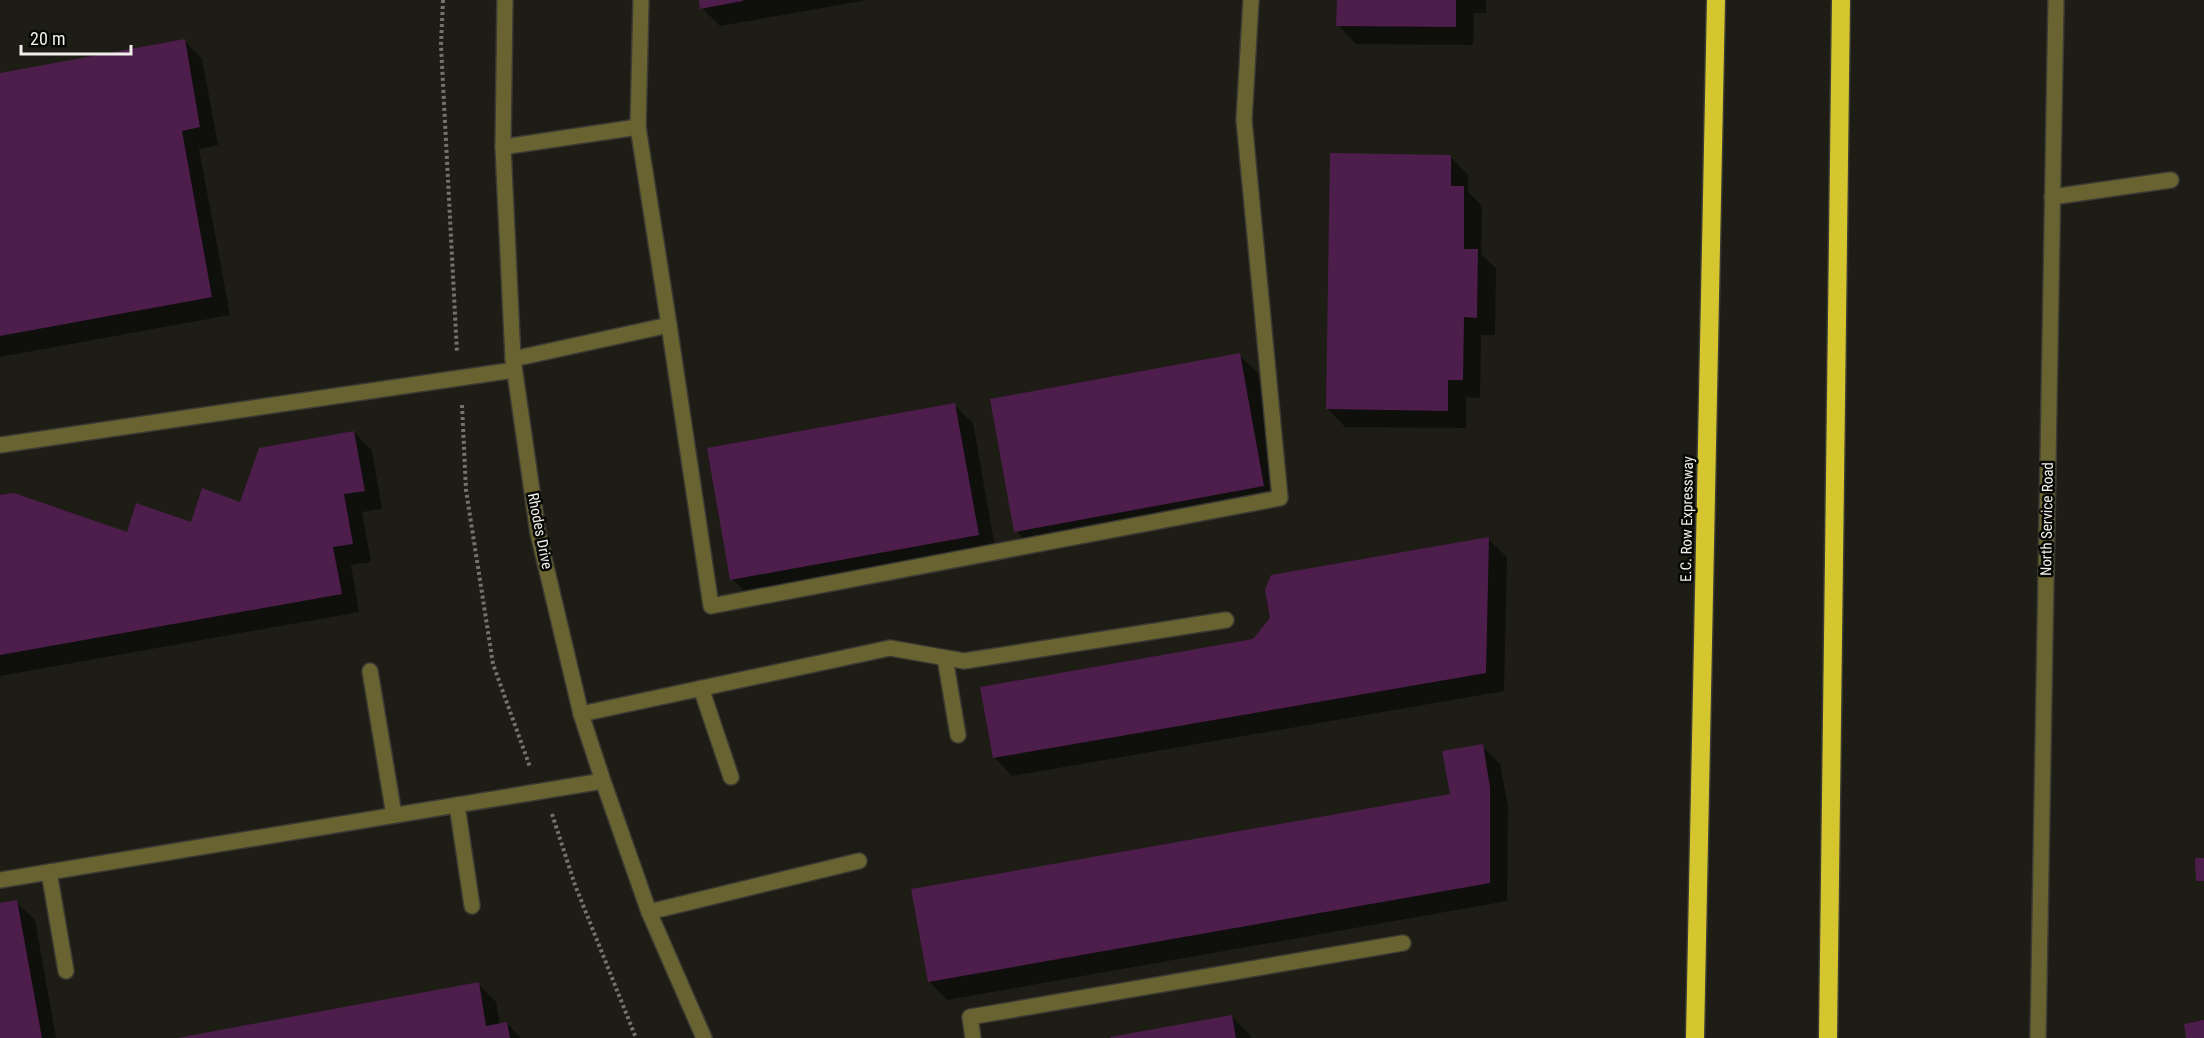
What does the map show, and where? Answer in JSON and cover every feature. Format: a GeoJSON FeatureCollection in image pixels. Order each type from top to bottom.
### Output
{"type":"FeatureCollection","features":[{"type":"Feature","properties":{"kind":"highway","name":"E.C. Row Expressway"},"geometry":{"type":"LineString","coordinates":[[1695,1038],[1716,0]]}},
{"type":"Feature","properties":{"kind":"highway"},"geometry":{"type":"LineString","coordinates":[[1828,1038],[1841,0]]}},
{"type":"Feature","properties":{"kind":"street","name":"Rhodes Drive"},"geometry":{"type":"LineString","coordinates":[[505,0],[503,147],[513,365],[538,533],[581,714],[603,781],[649,912],[704,1038]]}},
{"type":"Feature","properties":{"kind":"street"},"geometry":{"type":"LineString","coordinates":[[641,0],[638,127],[711,606],[1280,498],[1244,120],[1251,0]]}},
{"type":"Feature","properties":{"kind":"street","name":"North Service Road"},"geometry":{"type":"LineString","coordinates":[[2038,1038],[2056,0]]}},
{"type":"Feature","properties":{"kind":"street"},"geometry":{"type":"LineString","coordinates":[[503,147],[638,127]]}},
{"type":"Feature","properties":{"kind":"street"},"geometry":{"type":"LineString","coordinates":[[2052,197],[2171,180]]}},
{"type":"Feature","properties":{"kind":"street"},"geometry":{"type":"LineString","coordinates":[[0,445],[513,365],[669,325]]}},
{"type":"Feature","properties":{"kind":"street"},"geometry":{"type":"LineString","coordinates":[[581,714],[890,648],[964,661],[1226,620]]}},
{"type":"Feature","properties":{"kind":"street"},"geometry":{"type":"LineString","coordinates":[[945,658],[958,735]]}},
{"type":"Feature","properties":{"kind":"street"},"geometry":{"type":"LineString","coordinates":[[370,671],[394,815]]}},
{"type":"Feature","properties":{"kind":"street"},"geometry":{"type":"LineString","coordinates":[[701,688],[730,777]]}},
{"type":"Feature","properties":{"kind":"street"},"geometry":{"type":"LineString","coordinates":[[0,880],[603,781]]}},
{"type":"Feature","properties":{"kind":"street"},"geometry":{"type":"LineString","coordinates":[[457,805],[472,906]]}},
{"type":"Feature","properties":{"kind":"street"},"geometry":{"type":"LineString","coordinates":[[649,912],[860,861]]}},
{"type":"Feature","properties":{"kind":"street"},"geometry":{"type":"LineString","coordinates":[[49,872],[66,971]]}},
{"type":"Feature","properties":{"kind":"street"},"geometry":{"type":"LineString","coordinates":[[973,1038],[970,1017],[1403,943]]}},
{"type":"Feature","properties":{"kind":"path"},"geometry":{"type":"LineString","coordinates":[[443,0],[441,45],[457,350]]}},
{"type":"Feature","properties":{"kind":"path"},"geometry":{"type":"LineString","coordinates":[[463,415],[466,490],[493,664],[530,768]]}},
{"type":"Feature","properties":{"kind":"path"},"geometry":{"type":"LineString","coordinates":[[553,815],[574,885],[636,1038]]}},
{"type":"Feature","properties":{"kind":"building"},"geometry":{"type":"Polygon","coordinates":[[[699,0],[743,0],[743,1],[700,9],[699,0]]]}},
{"type":"Feature","properties":{"kind":"building"},"geometry":{"type":"Polygon","coordinates":[[[1337,0],[1456,0],[1456,27],[1336,26],[1337,0]]]}},
{"type":"Feature","properties":{"kind":"building"},"geometry":{"type":"Polygon","coordinates":[[[185,39],[200,127],[182,131],[212,297],[0,336],[0,73],[185,39]]]}},
{"type":"Feature","properties":{"kind":"building"},"geometry":{"type":"Polygon","coordinates":[[[1330,153],[1451,155],[1451,186],[1464,186],[1464,249],[1478,249],[1477,318],[1464,317],[1463,380],[1448,380],[1448,411],[1326,409],[1330,153]]]}},
{"type":"Feature","properties":{"kind":"building"},"geometry":{"type":"Polygon","coordinates":[[[1240,353],[1264,486],[1014,532],[990,399],[1240,353]]]}},
{"type":"Feature","properties":{"kind":"building"},"geometry":{"type":"Polygon","coordinates":[[[955,403],[979,535],[730,580],[707,448],[955,403]]]}},
{"type":"Feature","properties":{"kind":"building"},"geometry":{"type":"Polygon","coordinates":[[[354,431],[365,491],[344,494],[353,544],[333,547],[342,594],[0,655],[0,495],[14,493],[127,532],[136,503],[191,522],[202,488],[240,502],[259,448],[354,431]]]}},
{"type":"Feature","properties":{"kind":"building"},"geometry":{"type":"Polygon","coordinates":[[[1489,537],[1486,673],[993,758],[980,687],[1253,639],[1270,618],[1265,589],[1271,575],[1489,537]]]}},
{"type":"Feature","properties":{"kind":"building"},"geometry":{"type":"Polygon","coordinates":[[[1483,744],[1490,787],[1490,883],[928,982],[911,889],[1450,794],[1442,751],[1483,744]]]}},
{"type":"Feature","properties":{"kind":"building"},"geometry":{"type":"Polygon","coordinates":[[[2195,858],[2204,858],[2204,881],[2196,881],[2195,858]]]}},
{"type":"Feature","properties":{"kind":"building"},"geometry":{"type":"Polygon","coordinates":[[[17,900],[42,1038],[0,1038],[0,903],[17,900]]]}},
{"type":"Feature","properties":{"kind":"building"},"geometry":{"type":"Polygon","coordinates":[[[479,982],[486,1026],[507,1022],[510,1038],[177,1038],[479,982]]]}},
{"type":"Feature","properties":{"kind":"building"},"geometry":{"type":"Polygon","coordinates":[[[1232,1015],[1236,1038],[1110,1038],[1110,1037],[1232,1015]]]}},
{"type":"Feature","properties":{"kind":"building"},"geometry":{"type":"Polygon","coordinates":[[[2204,1020],[2204,1038],[2186,1038],[2184,1024],[2204,1020]]]}}]}
